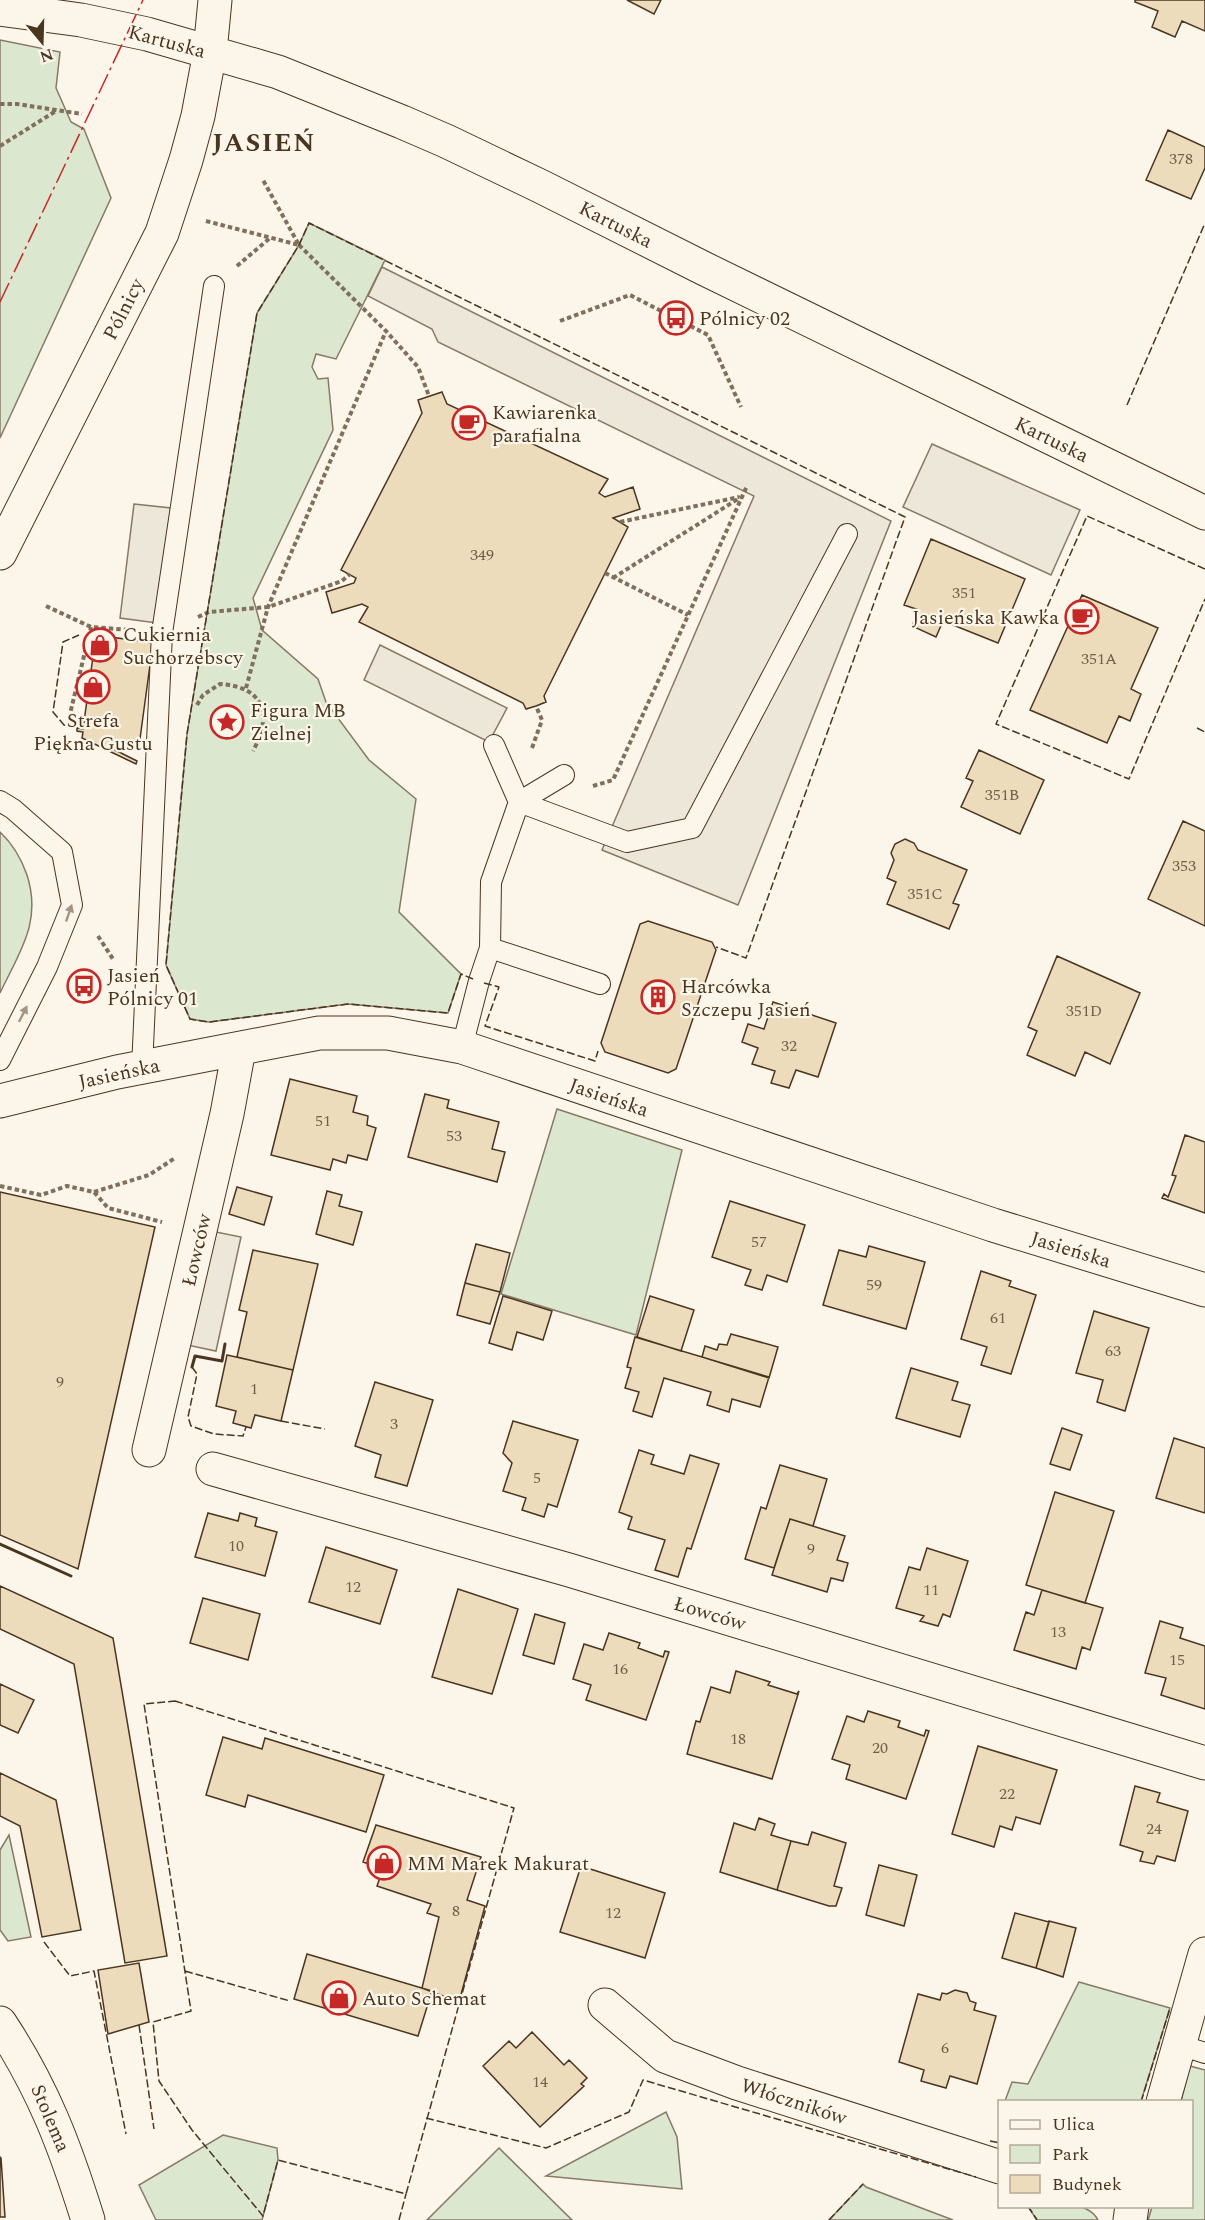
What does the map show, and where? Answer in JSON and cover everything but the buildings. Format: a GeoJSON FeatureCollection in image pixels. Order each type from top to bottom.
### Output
{"type":"FeatureCollection","features":[{"type":"Feature","properties":{"kind":"street","name":"Pólnicy"},"geometry":{"type":"LineString","coordinates":[[0,553],[162,233],[192,138],[210,52],[215,0]]}},
{"type":"Feature","properties":{"kind":"street","name":"Kartuska"},"geometry":{"type":"LineString","coordinates":[[0,9],[92,22],[147,34],[278,72],[446,141],[1205,513]]}},
{"type":"Feature","properties":{"kind":"street","name":"Jasieńska"},"geometry":{"type":"LineString","coordinates":[[0,1101],[142,1068],[320,1033],[388,1033],[462,1047],[993,1225],[1205,1290]]}},
{"type":"Feature","properties":{"kind":"street","name":"Łowców"},"geometry":{"type":"LineString","coordinates":[[149,1450],[227,1114],[239,1049]]}},
{"type":"Feature","properties":{"kind":"street","name":"Łowców"},"geometry":{"type":"LineString","coordinates":[[213,1468],[569,1570],[1205,1763]]}},
{"type":"Feature","properties":{"kind":"street"},"geometry":{"type":"LineString","coordinates":[[1164,2100],[1192,2049],[1205,1954]]}},
{"type":"Feature","properties":{"kind":"street","name":"Włóczników"},"geometry":{"type":"LineString","coordinates":[[605,2005],[665,2056],[737,2083],[998,2167]]}},
{"type":"Feature","properties":{"kind":"street","name":"Stolema"},"geometry":{"type":"LineString","coordinates":[[0,2023],[23,2058],[47,2104],[88,2220]]}},
{"type":"Feature","properties":{"kind":"lane"},"geometry":{"type":"LineString","coordinates":[[142,1068],[162,633],[214,285]]}},
{"type":"Feature","properties":{"kind":"lane"},"geometry":{"type":"LineString","coordinates":[[494,745],[519,802],[627,842],[692,828],[847,534]]}},
{"type":"Feature","properties":{"kind":"lane"},"geometry":{"type":"LineString","coordinates":[[462,1047],[490,948],[491,882],[519,802],[564,775]]}},
{"type":"Feature","properties":{"kind":"lane"},"geometry":{"type":"LineString","coordinates":[[0,801],[13,809],[62,852],[72,905],[47,967],[0,1060]]}},
{"type":"Feature","properties":{"kind":"lane"},"geometry":{"type":"LineString","coordinates":[[490,948],[600,984]]}},
{"type":"Feature","properties":{"kind":"path"},"geometry":{"type":"LineString","coordinates":[[0,104],[17,104],[82,114]]}},
{"type":"Feature","properties":{"kind":"path"},"geometry":{"type":"LineString","coordinates":[[0,146],[56,111]]}},
{"type":"Feature","properties":{"kind":"path"},"geometry":{"type":"LineString","coordinates":[[263,180],[299,245],[386,331],[418,367],[429,396]]}},
{"type":"Feature","properties":{"kind":"path"},"geometry":{"type":"LineString","coordinates":[[200,220],[299,245]]}},
{"type":"Feature","properties":{"kind":"path"},"geometry":{"type":"LineString","coordinates":[[214,285],[270,238]]}},
{"type":"Feature","properties":{"kind":"path"},"geometry":{"type":"LineString","coordinates":[[560,321],[630,295],[708,335],[741,407]]}},
{"type":"Feature","properties":{"kind":"path"},"geometry":{"type":"LineString","coordinates":[[246,688],[268,607],[386,331]]}},
{"type":"Feature","properties":{"kind":"path"},"geometry":{"type":"LineString","coordinates":[[564,775],[590,787],[613,780],[747,486]]}},
{"type":"Feature","properties":{"kind":"path"},"geometry":{"type":"LineString","coordinates":[[620,522],[743,496]]}},
{"type":"Feature","properties":{"kind":"path"},"geometry":{"type":"LineString","coordinates":[[613,578],[743,496]]}},
{"type":"Feature","properties":{"kind":"path"},"geometry":{"type":"LineString","coordinates":[[604,573],[688,615]]}},
{"type":"Feature","properties":{"kind":"path"},"geometry":{"type":"LineString","coordinates":[[46,606],[91,627],[162,633],[209,612],[268,607],[342,581],[350,574]]}},
{"type":"Feature","properties":{"kind":"path"},"geometry":{"type":"LineString","coordinates":[[69,718],[91,627]]}},
{"type":"Feature","properties":{"kind":"path"},"geometry":{"type":"LineString","coordinates":[[197,705],[202,695],[220,684],[246,688],[256,697],[262,708],[264,724],[253,751]]}},
{"type":"Feature","properties":{"kind":"path"},"geometry":{"type":"LineString","coordinates":[[531,751],[542,720],[536,706]]}},
{"type":"Feature","properties":{"kind":"path"},"geometry":{"type":"LineString","coordinates":[[0,1186],[41,1195],[67,1186],[94,1192],[149,1175],[177,1157]]}},
{"type":"Feature","properties":{"kind":"path"},"geometry":{"type":"LineString","coordinates":[[94,1192],[108,1208],[162,1221],[159,1232]]}},
{"type":"Feature","properties":{"kind":"green space"},"geometry":{"type":"Polygon","coordinates":[[[0,40],[60,52],[56,88],[71,122],[84,129],[111,198],[0,438],[0,40]]]}},
{"type":"Feature","properties":{"kind":"green space"},"geometry":{"type":"Polygon","coordinates":[[[309,223],[385,260],[336,359],[316,354],[312,367],[318,379],[328,378],[333,430],[253,598],[262,630],[318,679],[326,702],[369,760],[416,799],[399,912],[461,974],[448,1013],[348,1004],[209,1022],[190,1019],[166,965],[187,734],[257,313],[299,245],[309,223]]]}},
{"type":"Feature","properties":{"kind":"green space"},"geometry":{"type":"Polygon","coordinates":[[[0,832],[13,846],[25,869],[32,907],[27,936],[0,993],[0,832]]]}},
{"type":"Feature","properties":{"kind":"green space"},"geometry":{"type":"Polygon","coordinates":[[[557,1109],[682,1150],[636,1335],[501,1294],[557,1109]]]}},
{"type":"Feature","properties":{"kind":"green space"},"geometry":{"type":"Polygon","coordinates":[[[9,1835],[31,1937],[8,1941],[0,1930],[0,1850],[9,1835]]]}},
{"type":"Feature","properties":{"kind":"green space"},"geometry":{"type":"Polygon","coordinates":[[[1079,1982],[1170,2008],[1141,2100],[1005,2100],[1012,2082],[1028,2084],[1079,1982]]]}},
{"type":"Feature","properties":{"kind":"green space"},"geometry":{"type":"Polygon","coordinates":[[[1190,2066],[1205,2070],[1205,2220],[1148,2220],[1152,2208],[1193,2208],[1193,2100],[1181,2100],[1190,2066]]]}},
{"type":"Feature","properties":{"kind":"green space"},"geometry":{"type":"Polygon","coordinates":[[[666,2112],[677,2137],[682,2189],[546,2176],[666,2112]]]}},
{"type":"Feature","properties":{"kind":"green space"},"geometry":{"type":"Polygon","coordinates":[[[223,2135],[277,2148],[278,2160],[262,2220],[156,2220],[139,2185],[223,2135]]]}},
{"type":"Feature","properties":{"kind":"green space"},"geometry":{"type":"Polygon","coordinates":[[[499,2148],[572,2220],[427,2220],[499,2148]]]}},
{"type":"Feature","properties":{"kind":"green space"},"geometry":{"type":"Polygon","coordinates":[[[863,2184],[866,2187],[953,2220],[829,2220],[863,2184]]]}},
{"type":"Feature","properties":{"kind":"green space"},"geometry":{"type":"Polygon","coordinates":[[[1029,2208],[1082,2208],[1093,2213],[1098,2220],[1037,2220],[1029,2208]]]}},
{"type":"Feature","properties":{"kind":"shaded area"},"geometry":{"type":"Polygon","coordinates":[[[382,267],[891,521],[738,905],[602,850],[754,496],[438,342],[432,329],[368,296],[382,267]]]}},
{"type":"Feature","properties":{"kind":"shaded area"},"geometry":{"type":"Polygon","coordinates":[[[932,444],[1080,510],[1051,575],[903,507],[932,444]]]}},
{"type":"Feature","properties":{"kind":"shaded area"},"geometry":{"type":"Polygon","coordinates":[[[134,504],[171,508],[157,623],[120,618],[134,504]]]}},
{"type":"Feature","properties":{"kind":"shaded area"},"geometry":{"type":"Polygon","coordinates":[[[380,645],[507,708],[489,742],[364,680],[380,645]]]}},
{"type":"Feature","properties":{"kind":"shaded area"},"geometry":{"type":"Polygon","coordinates":[[[211,1231],[241,1237],[216,1351],[187,1345],[211,1231]]]}},
{"type":"Feature","properties":{"kind":"fence"},"geometry":{"type":"LineString","coordinates":[[473,979],[461,974],[448,1013],[348,1004],[209,1022],[190,1019],[166,965],[187,734],[257,313],[299,245],[309,223],[905,517],[746,958],[716,947]]}},
{"type":"Feature","properties":{"kind":"fence"},"geometry":{"type":"LineString","coordinates":[[1127,405],[1205,223]]}},
{"type":"Feature","properties":{"kind":"fence"},"geometry":{"type":"LineString","coordinates":[[1205,569],[1087,516],[996,724],[1129,779],[1205,599]]}},
{"type":"Feature","properties":{"kind":"fence"},"geometry":{"type":"LineString","coordinates":[[76,727],[64,725],[53,712],[63,642],[79,635]]}},
{"type":"Feature","properties":{"kind":"fence"},"geometry":{"type":"LineString","coordinates":[[1197,728],[1205,732]]}},
{"type":"Feature","properties":{"kind":"fence"},"geometry":{"type":"LineString","coordinates":[[484,983],[499,987],[485,1026],[595,1061],[598,1051]]}},
{"type":"Feature","properties":{"kind":"fence"},"geometry":{"type":"LineString","coordinates":[[192,1367],[197,1374],[188,1417],[191,1426],[214,1434],[243,1436],[246,1427]]}},
{"type":"Feature","properties":{"kind":"fence"},"geometry":{"type":"LineString","coordinates":[[281,1421],[325,1429]]}},
{"type":"Feature","properties":{"kind":"fence"},"geometry":{"type":"LineString","coordinates":[[175,1701],[514,1808],[406,2194],[278,2160],[263,2216],[192,2130],[159,2081],[153,2022],[191,2011],[144,1704],[175,1701]]}},
{"type":"Feature","properties":{"kind":"fence"},"geometry":{"type":"LineString","coordinates":[[44,1942],[70,1976],[94,1971],[126,2134]]}},
{"type":"Feature","properties":{"kind":"fence"},"geometry":{"type":"LineString","coordinates":[[185,1971],[290,2001]]}},
{"type":"Feature","properties":{"kind":"fence"},"geometry":{"type":"LineString","coordinates":[[1142,2100],[1170,2008]]}},
{"type":"Feature","properties":{"kind":"fence"},"geometry":{"type":"LineString","coordinates":[[139,2025],[154,2129]]}},
{"type":"Feature","properties":{"kind":"fence"},"geometry":{"type":"LineString","coordinates":[[426,2118],[546,2148],[629,2112],[643,2080],[976,2177]]}},
{"type":"Feature","properties":{"kind":"fence"},"geometry":{"type":"LineString","coordinates":[[990,2141],[998,2143]]}},
{"type":"Feature","properties":{"kind":"fence"},"geometry":{"type":"LineString","coordinates":[[829,2220],[863,2184]]}},
{"type":"Feature","properties":{"kind":"fence"},"geometry":{"type":"LineString","coordinates":[[399,2220],[406,2194]]}},
{"type":"Feature","properties":{"kind":"fence"},"geometry":{"type":"LineString","coordinates":[[1029,2208],[1037,2220]]}},
{"type":"Feature","properties":{"kind":"wall"},"geometry":{"type":"LineString","coordinates":[[192,1367],[195,1356],[222,1361],[225,1344]]}},
{"type":"Feature","properties":{"kind":"wall"},"geometry":{"type":"LineString","coordinates":[[0,1544],[71,1576]]}},
{"type":"Feature","properties":{"kind":"power"},"geometry":{"type":"LineString","coordinates":[[0,302],[143,0]]}},
{"type":"Feature","properties":{"kind":"place","name":"Pólnicy 02"},"geometry":{"type":"Point","coordinates":[676,318]}},
{"type":"Feature","properties":{"kind":"place","name":"Kawiarenka parafialna"},"geometry":{"type":"Point","coordinates":[469,423]}},
{"type":"Feature","properties":{"kind":"place","name":"Jasieńska Kawka"},"geometry":{"type":"Point","coordinates":[1082,617]}},
{"type":"Feature","properties":{"kind":"place","name":"Cukiernia Suchorzebscy"},"geometry":{"type":"Point","coordinates":[100,645]}},
{"type":"Feature","properties":{"kind":"place","name":"Strefa Piękna Gustu"},"geometry":{"type":"Point","coordinates":[93,687]}},
{"type":"Feature","properties":{"kind":"place","name":"Figura MB Zielnej"},"geometry":{"type":"Point","coordinates":[227,722]}},
{"type":"Feature","properties":{"kind":"place","name":"Jasień Pólnicy 01"},"geometry":{"type":"Point","coordinates":[84,986]}},
{"type":"Feature","properties":{"kind":"place","name":"Harcówka Szczepu Jasień"},"geometry":{"type":"Point","coordinates":[658,997]}},
{"type":"Feature","properties":{"kind":"place","name":"MM Marek Makurat"},"geometry":{"type":"Point","coordinates":[384,1863]}},
{"type":"Feature","properties":{"kind":"place","name":"Auto Schemat"},"geometry":{"type":"Point","coordinates":[339,1998]}},
{"type":"Feature","properties":{"kind":"district","name":"JASIEŃ"},"geometry":{"type":"Point","coordinates":[264,142]}}]}
